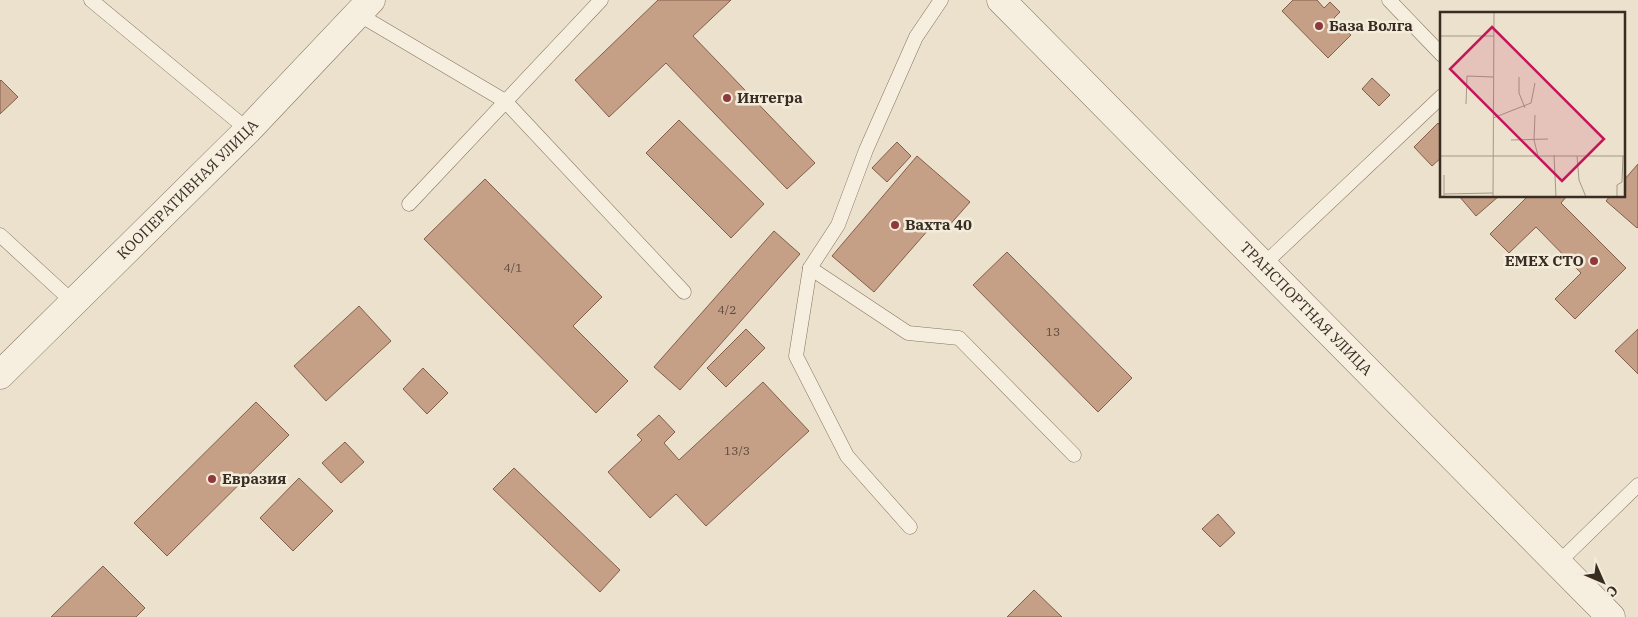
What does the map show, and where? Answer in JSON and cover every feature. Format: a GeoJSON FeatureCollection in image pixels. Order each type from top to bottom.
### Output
{"type":"FeatureCollection","features":[{"type":"Feature","properties":{"kind":"street","name":"ТРАНСПОРТНАЯ УЛИЦА"},"geometry":{"type":"LineString","coordinates":[[1001,0],[1611,617]]}},
{"type":"Feature","properties":{"kind":"street","name":"КООПЕРАТИВНАЯ УЛИЦА"},"geometry":{"type":"LineString","coordinates":[[0,375],[248,130],[364,7]]}},
{"type":"Feature","properties":{"kind":"lane"},"geometry":{"type":"LineString","coordinates":[[91,0],[248,130]]}},
{"type":"Feature","properties":{"kind":"lane"},"geometry":{"type":"LineString","coordinates":[[409,204],[601,0]]}},
{"type":"Feature","properties":{"kind":"lane"},"geometry":{"type":"LineString","coordinates":[[910,527],[847,456],[796,356],[810,268],[838,224],[866,150],[916,37],[941,0]]}},
{"type":"Feature","properties":{"kind":"lane"},"geometry":{"type":"LineString","coordinates":[[1390,0],[1440,53]]}},
{"type":"Feature","properties":{"kind":"lane"},"geometry":{"type":"LineString","coordinates":[[364,7],[505,101],[684,292]]}},
{"type":"Feature","properties":{"kind":"lane"},"geometry":{"type":"LineString","coordinates":[[1262,266],[1440,98]]}},
{"type":"Feature","properties":{"kind":"lane"},"geometry":{"type":"LineString","coordinates":[[0,235],[74,303]]}},
{"type":"Feature","properties":{"kind":"lane"},"geometry":{"type":"LineString","coordinates":[[810,268],[908,333],[960,338],[1074,455]]}},
{"type":"Feature","properties":{"kind":"lane"},"geometry":{"type":"LineString","coordinates":[[1558,563],[1638,485]]}},
{"type":"Feature","properties":{"kind":"building","name":"Интегра"},"geometry":{"type":"Polygon","coordinates":[[[658,0],[731,0],[693,36],[815,163],[787,189],[666,63],[609,117],[575,80],[658,0]]]}},
{"type":"Feature","properties":{"kind":"building","name":"База Волга"},"geometry":{"type":"Polygon","coordinates":[[[1293,0],[1317,0],[1324,8],[1330,2],[1340,12],[1334,18],[1351,35],[1328,58],[1282,11],[1293,0]]]}},
{"type":"Feature","properties":{"kind":"building"},"geometry":{"type":"Polygon","coordinates":[[[1372,78],[1390,95],[1379,106],[1362,89],[1372,78]]]}},
{"type":"Feature","properties":{"kind":"building"},"geometry":{"type":"Polygon","coordinates":[[[0,81],[18,97],[0,114],[0,81]]]}},
{"type":"Feature","properties":{"kind":"building"},"geometry":{"type":"Polygon","coordinates":[[[679,120],[764,204],[731,238],[646,153],[679,120]]]}},
{"type":"Feature","properties":{"kind":"building"},"geometry":{"type":"Polygon","coordinates":[[[1438,123],[1440,126],[1440,159],[1432,166],[1414,147],[1438,123]]]}},
{"type":"Feature","properties":{"kind":"building"},"geometry":{"type":"Polygon","coordinates":[[[897,142],[911,156],[887,182],[872,168],[897,142]]]}},
{"type":"Feature","properties":{"kind":"building","name":"Вахта 40"},"geometry":{"type":"Polygon","coordinates":[[[917,156],[970,202],[946,229],[936,221],[874,292],[832,256],[917,156]]]}},
{"type":"Feature","properties":{"kind":"building"},"geometry":{"type":"Polygon","coordinates":[[[1638,164],[1637,228],[1606,201],[1608,198],[1626,198],[1626,178],[1638,164]]]}},
{"type":"Feature","properties":{"kind":"building"},"geometry":{"type":"Polygon","coordinates":[[[485,179],[602,297],[573,326],[628,381],[596,413],[424,239],[485,179]]]}},
{"type":"Feature","properties":{"kind":"building"},"geometry":{"type":"Polygon","coordinates":[[[1461,198],[1497,198],[1476,216],[1461,198]]]}},
{"type":"Feature","properties":{"kind":"building","name":"EMEX СТО"},"geometry":{"type":"Polygon","coordinates":[[[1526,198],[1565,198],[1561,203],[1626,268],[1575,319],[1555,299],[1581,273],[1536,227],[1509,253],[1490,234],[1526,198]]]}},
{"type":"Feature","properties":{"kind":"building"},"geometry":{"type":"Polygon","coordinates":[[[774,231],[800,254],[680,390],[654,367],[774,231]]]}},
{"type":"Feature","properties":{"kind":"building"},"geometry":{"type":"Polygon","coordinates":[[[1007,252],[1132,378],[1098,412],[973,285],[1007,252]]]}},
{"type":"Feature","properties":{"kind":"building"},"geometry":{"type":"Polygon","coordinates":[[[359,306],[391,341],[326,401],[294,366],[359,306]]]}},
{"type":"Feature","properties":{"kind":"building"},"geometry":{"type":"Polygon","coordinates":[[[746,329],[765,348],[726,387],[707,368],[746,329]]]}},
{"type":"Feature","properties":{"kind":"building"},"geometry":{"type":"Polygon","coordinates":[[[1638,329],[1638,374],[1615,351],[1638,329]]]}},
{"type":"Feature","properties":{"kind":"building"},"geometry":{"type":"Polygon","coordinates":[[[423,368],[448,393],[427,414],[403,389],[423,368]]]}},
{"type":"Feature","properties":{"kind":"building"},"geometry":{"type":"Polygon","coordinates":[[[763,382],[809,431],[706,526],[676,494],[650,518],[608,472],[642,440],[637,435],[659,415],[675,432],[664,443],[679,460],[763,382]]]}},
{"type":"Feature","properties":{"kind":"building","name":"Евразия"},"geometry":{"type":"Polygon","coordinates":[[[256,402],[289,435],[167,556],[134,523],[256,402]]]}},
{"type":"Feature","properties":{"kind":"building"},"geometry":{"type":"Polygon","coordinates":[[[345,442],[364,462],[341,483],[322,463],[345,442]]]}},
{"type":"Feature","properties":{"kind":"building"},"geometry":{"type":"Polygon","coordinates":[[[514,468],[620,570],[600,592],[493,489],[514,468]]]}},
{"type":"Feature","properties":{"kind":"building"},"geometry":{"type":"Polygon","coordinates":[[[299,478],[333,511],[293,551],[260,518],[299,478]]]}},
{"type":"Feature","properties":{"kind":"building"},"geometry":{"type":"Polygon","coordinates":[[[1218,514],[1235,533],[1220,547],[1202,529],[1218,514]]]}},
{"type":"Feature","properties":{"kind":"building"},"geometry":{"type":"Polygon","coordinates":[[[103,566],[145,608],[136,617],[51,617],[103,566]]]}},
{"type":"Feature","properties":{"kind":"building"},"geometry":{"type":"Polygon","coordinates":[[[1034,590],[1062,617],[1007,617],[1034,590]]]}},
{"type":"Feature","properties":{"kind":"place","name":"База Волга"},"geometry":{"type":"Point","coordinates":[1319,26]}},
{"type":"Feature","properties":{"kind":"place","name":"Интегра"},"geometry":{"type":"Point","coordinates":[727,98]}},
{"type":"Feature","properties":{"kind":"place","name":"Вахта 40"},"geometry":{"type":"Point","coordinates":[895,225]}},
{"type":"Feature","properties":{"kind":"place","name":"EMEX СТО"},"geometry":{"type":"Point","coordinates":[1594,261]}},
{"type":"Feature","properties":{"kind":"place","name":"Евразия"},"geometry":{"type":"Point","coordinates":[212,479]}}]}
